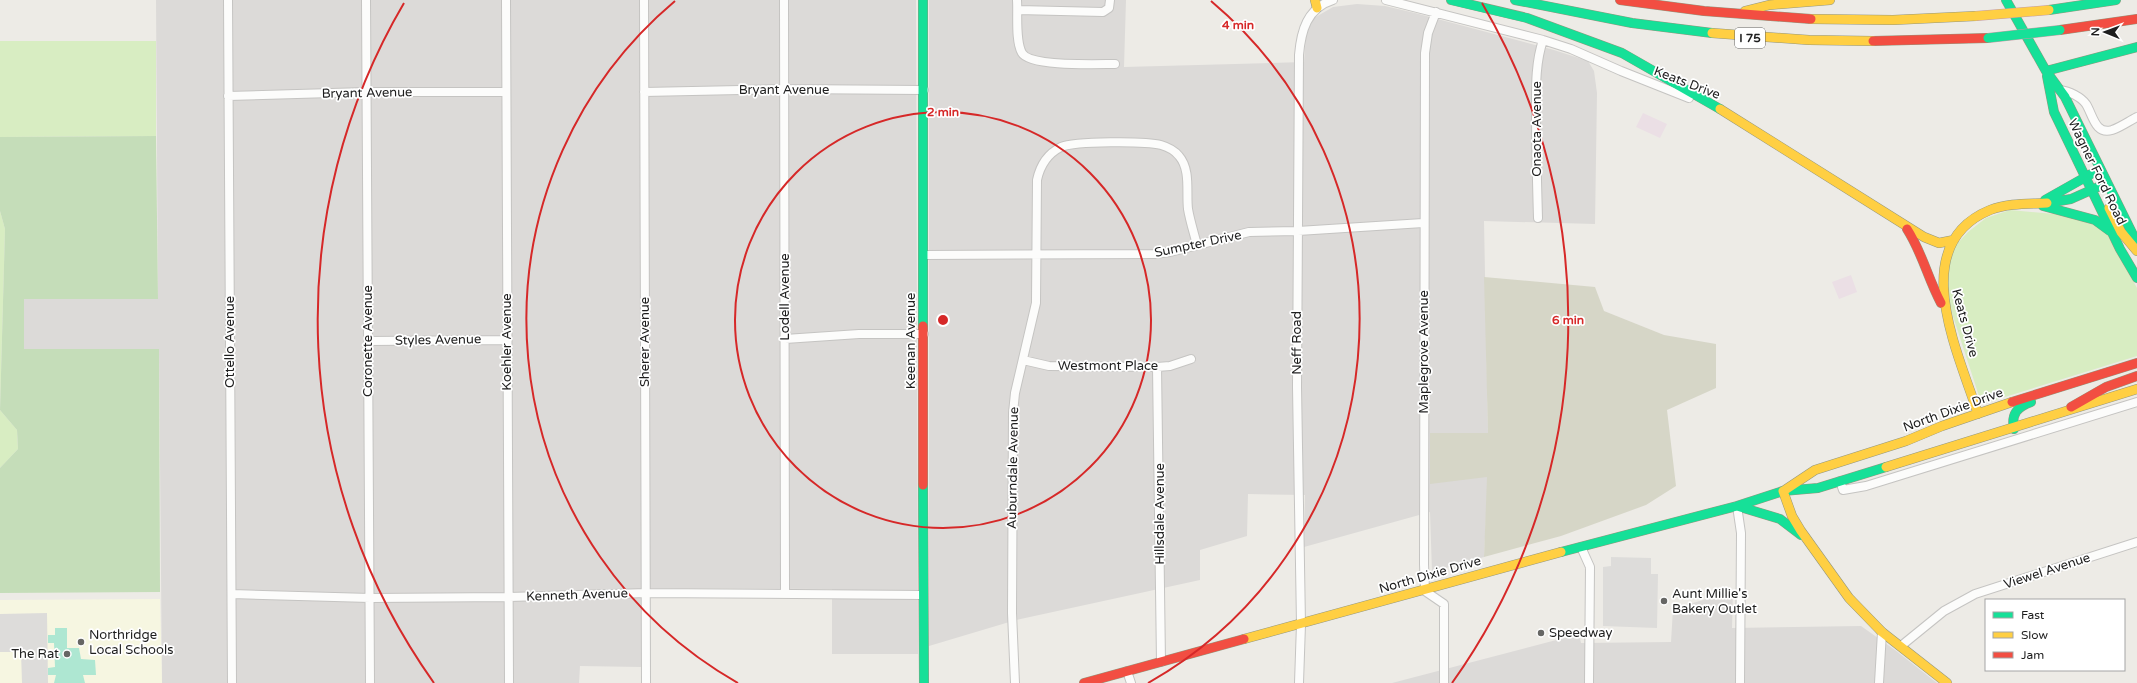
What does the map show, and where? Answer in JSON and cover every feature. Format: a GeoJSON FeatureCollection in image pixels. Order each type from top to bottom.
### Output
{"type":"FeatureCollection","features":[{"type":"Feature","properties":{"kind":"main road","name":"Keenan Avenue"},"geometry":{"type":"LineString","coordinates":[[923,0],[924,683]]}},
{"type":"Feature","properties":{"kind":"main road"},"geometry":{"type":"LineString","coordinates":[[1451,0],[1527,18],[1622,53],[1720,109]]}},
{"type":"Feature","properties":{"kind":"main road","name":"I 75"},"geometry":{"type":"LineString","coordinates":[[1515,0],[1653,27],[1758,38],[1884,42],[1988,38],[2137,19]]}},
{"type":"Feature","properties":{"kind":"main road","name":"I 75"},"geometry":{"type":"LineString","coordinates":[[1620,0],[1732,14],[1844,20],[1976,16],[2049,10],[2116,0]]}},
{"type":"Feature","properties":{"kind":"main road"},"geometry":{"type":"LineString","coordinates":[[1732,14],[1769,5],[1830,0]]}},
{"type":"Feature","properties":{"kind":"main road","name":"Wagner Ford Road"},"geometry":{"type":"LineString","coordinates":[[2006,0],[2046,71],[2060,90],[2137,243]]}},
{"type":"Feature","properties":{"kind":"main road"},"geometry":{"type":"LineString","coordinates":[[2046,71],[2137,47]]}},
{"type":"Feature","properties":{"kind":"main road","name":"Wagner Ford Road"},"geometry":{"type":"LineString","coordinates":[[2046,71],[2054,112],[2088,175],[2112,233],[2137,278]]}},
{"type":"Feature","properties":{"kind":"main road","name":"Keats Drive"},"geometry":{"type":"LineString","coordinates":[[1720,109],[1904,225],[1939,243],[1954,240]]}},
{"type":"Feature","properties":{"kind":"main road"},"geometry":{"type":"LineString","coordinates":[[2071,111],[2077,145],[2088,175]]}},
{"type":"Feature","properties":{"kind":"main road","name":"Keats Drive"},"geometry":{"type":"LineString","coordinates":[[2035,204],[2065,190],[2088,175]]}},
{"type":"Feature","properties":{"kind":"main road"},"geometry":{"type":"LineString","coordinates":[[2095,189],[2121,232],[2137,251]]}},
{"type":"Feature","properties":{"kind":"main road","name":"Keats Drive"},"geometry":{"type":"LineString","coordinates":[[1978,414],[1945,310],[1942,295],[1942,272],[1954,240],[1972,219],[1982,213],[2009,205],[2069,200],[2095,189]]}},
{"type":"Feature","properties":{"kind":"main road"},"geometry":{"type":"LineString","coordinates":[[2035,204],[2095,220],[2112,233]]}},
{"type":"Feature","properties":{"kind":"main road"},"geometry":{"type":"LineString","coordinates":[[1904,225],[1917,244],[1930,283],[1945,310]]}},
{"type":"Feature","properties":{"kind":"main road","name":"North Dixie Drive"},"geometry":{"type":"LineString","coordinates":[[1783,491],[1815,470],[1862,456],[1978,414],[2071,383],[2137,363]]}},
{"type":"Feature","properties":{"kind":"main road"},"geometry":{"type":"LineString","coordinates":[[2061,414],[2084,398],[2106,387],[2137,376]]}},
{"type":"Feature","properties":{"kind":"main road"},"geometry":{"type":"LineString","coordinates":[[2014,429],[2012,420],[2013,413],[2020,406],[2042,398],[2071,383]]}},
{"type":"Feature","properties":{"kind":"main road","name":"North Dixie Drive"},"geometry":{"type":"LineString","coordinates":[[1084,683],[1425,591],[1581,547],[1737,506],[1783,491],[1818,488],[2014,429],[2137,389]]}},
{"type":"Feature","properties":{"kind":"main road"},"geometry":{"type":"LineString","coordinates":[[1840,481],[1838,472],[1845,465],[1862,456]]}},
{"type":"Feature","properties":{"kind":"main road"},"geometry":{"type":"LineString","coordinates":[[1783,491],[1792,516],[1843,590],[1882,632],[1947,683]]}},
{"type":"Feature","properties":{"kind":"main road"},"geometry":{"type":"LineString","coordinates":[[1737,506],[1780,519],[1808,541]]}},
{"type":"Feature","properties":{"kind":"street","name":"Ottello Avenue"},"geometry":{"type":"LineString","coordinates":[[228,0],[232,683]]}},
{"type":"Feature","properties":{"kind":"street","name":"Coronette Avenue"},"geometry":{"type":"LineString","coordinates":[[366,0],[370,683]]}},
{"type":"Feature","properties":{"kind":"street","name":"Koehler Avenue"},"geometry":{"type":"LineString","coordinates":[[506,0],[510,683]]}},
{"type":"Feature","properties":{"kind":"street","name":"Sherer Avenue"},"geometry":{"type":"LineString","coordinates":[[644,0],[647,593],[646,683]]}},
{"type":"Feature","properties":{"kind":"street","name":"Lodell Avenue"},"geometry":{"type":"LineString","coordinates":[[784,0],[785,593]]}},
{"type":"Feature","properties":{"kind":"street"},"geometry":{"type":"LineString","coordinates":[[1017,0],[1020,48],[1023,55],[1027,58],[1034,61],[1115,64]]}},
{"type":"Feature","properties":{"kind":"street"},"geometry":{"type":"LineString","coordinates":[[1018,10],[1103,12],[1109,8],[1110,0]]}},
{"type":"Feature","properties":{"kind":"street"},"geometry":{"type":"LineString","coordinates":[[1316,4],[1333,0]]}},
{"type":"Feature","properties":{"kind":"street","name":"Keats Drive"},"geometry":{"type":"LineString","coordinates":[[1386,0],[1543,40],[1571,49],[1621,71],[1720,109]]}},
{"type":"Feature","properties":{"kind":"street","name":"Neff Road"},"geometry":{"type":"LineString","coordinates":[[1299,683],[1301,624],[1297,387],[1300,38],[1305,22],[1316,4]]}},
{"type":"Feature","properties":{"kind":"street","name":"Maplegrove Avenue"},"geometry":{"type":"LineString","coordinates":[[1425,591],[1425,52],[1428,33],[1436,12]]}},
{"type":"Feature","properties":{"kind":"street","name":"Onaota Avenue"},"geometry":{"type":"LineString","coordinates":[[1538,218],[1536,151],[1537,71],[1543,40]]}},
{"type":"Feature","properties":{"kind":"street","name":"Bryant Avenue"},"geometry":{"type":"LineString","coordinates":[[644,92],[784,89],[924,90]]}},
{"type":"Feature","properties":{"kind":"street"},"geometry":{"type":"LineString","coordinates":[[2060,90],[2072,93],[2081,99],[2086,104],[2094,122],[2102,129],[2113,130],[2137,117]]}},
{"type":"Feature","properties":{"kind":"street","name":"Bryant Avenue"},"geometry":{"type":"LineString","coordinates":[[228,96],[366,92],[506,92]]}},
{"type":"Feature","properties":{"kind":"street","name":"Auburndale Avenue"},"geometry":{"type":"LineString","coordinates":[[1015,683],[1012,613],[1013,414],[1015,393],[1036,303],[1037,180],[1042,164],[1055,150],[1070,144],[1154,144],[1171,149],[1178,154],[1184,163],[1187,172],[1188,211],[1197,245]]}},
{"type":"Feature","properties":{"kind":"street","name":"Sumpter Drive"},"geometry":{"type":"LineString","coordinates":[[924,255],[1155,254],[1249,232],[1298,231],[1424,223]]}},
{"type":"Feature","properties":{"kind":"street"},"geometry":{"type":"LineString","coordinates":[[785,339],[851,335],[924,334]]}},
{"type":"Feature","properties":{"kind":"street","name":"Styles Avenue"},"geometry":{"type":"LineString","coordinates":[[368,341],[507,340]]}},
{"type":"Feature","properties":{"kind":"street","name":"Westmont Place"},"geometry":{"type":"LineString","coordinates":[[1023,360],[1049,366],[1157,367],[1170,366],[1191,359]]}},
{"type":"Feature","properties":{"kind":"street","name":"Hillsdale Avenue"},"geometry":{"type":"LineString","coordinates":[[1157,367],[1160,662]]}},
{"type":"Feature","properties":{"kind":"street"},"geometry":{"type":"LineString","coordinates":[[1840,481],[1843,490],[1862,487],[2137,402]]}},
{"type":"Feature","properties":{"kind":"street"},"geometry":{"type":"LineString","coordinates":[[2014,429],[2017,439]]}},
{"type":"Feature","properties":{"kind":"street"},"geometry":{"type":"LineString","coordinates":[[1737,506],[1741,533],[1740,683]]}},
{"type":"Feature","properties":{"kind":"street","name":"Viewel Avenue"},"geometry":{"type":"LineString","coordinates":[[1901,646],[1944,611],[1975,594],[2137,542]]}},
{"type":"Feature","properties":{"kind":"street"},"geometry":{"type":"LineString","coordinates":[[1581,547],[1590,567],[1589,683]]}},
{"type":"Feature","properties":{"kind":"street"},"geometry":{"type":"LineString","coordinates":[[1425,591],[1444,604],[1444,683]]}},
{"type":"Feature","properties":{"kind":"street","name":"Kenneth Avenue"},"geometry":{"type":"LineString","coordinates":[[232,594],[370,598],[509,597],[647,593],[923,595]]}},
{"type":"Feature","properties":{"kind":"street"},"geometry":{"type":"LineString","coordinates":[[1879,683],[1882,632]]}},
{"type":"Feature","properties":{"kind":"street"},"geometry":{"type":"LineString","coordinates":[[1127,671],[1131,683]]}},
{"type":"Feature","properties":{"kind":"shaded area"},"geometry":{"type":"Polygon","coordinates":[[[156,0],[916,0],[918,654],[832,654],[832,589],[642,588],[641,667],[580,666],[579,683],[162,683],[159,349],[24,349],[23,299],[158,299],[156,0]]]}},
{"type":"Feature","properties":{"kind":"shaded area"},"geometry":{"type":"Polygon","coordinates":[[[929,0],[1126,0],[1124,67],[1304,62],[1306,33],[1314,18],[1333,7],[1357,4],[1385,6],[1415,13],[1554,50],[1588,61],[1594,71],[1597,93],[1595,224],[1484,221],[1488,433],[1430,433],[1488,477],[1484,557],[1432,572],[1430,512],[1304,547],[1305,495],[1248,494],[1247,536],[1200,550],[1200,580],[1016,620],[929,646],[929,0]]]}},
{"type":"Feature","properties":{"kind":"shaded area"},"geometry":{"type":"Polygon","coordinates":[[[1643,113],[1667,124],[1660,138],[1636,127],[1643,113]]]}},
{"type":"Feature","properties":{"kind":"shaded area"},"geometry":{"type":"Polygon","coordinates":[[[1851,275],[1857,292],[1839,299],[1832,282],[1851,275]]]}},
{"type":"Feature","properties":{"kind":"shaded area"},"geometry":{"type":"Polygon","coordinates":[[[1484,277],[1595,287],[1604,311],[1664,335],[1716,344],[1716,388],[1667,410],[1676,486],[1646,505],[1561,536],[1484,557],[1487,477],[1430,484],[1430,433],[1488,433],[1484,277]]]}},
{"type":"Feature","properties":{"kind":"shaded area"},"geometry":{"type":"Polygon","coordinates":[[[1611,557],[1651,558],[1651,574],[1658,574],[1657,628],[1603,626],[1603,567],[1611,566],[1611,557]]]}},
{"type":"Feature","properties":{"kind":"shaded area"},"geometry":{"type":"Polygon","coordinates":[[[1733,591],[1732,628],[1861,626],[1937,683],[1392,683],[1579,634],[1581,643],[1671,642],[1673,609],[1733,591]]]}},
{"type":"Feature","properties":{"kind":"shaded area","name":"Northridge Local Schools"},"geometry":{"type":"Polygon","coordinates":[[[160,599],[162,683],[0,683],[0,600],[160,599]]]}},
{"type":"Feature","properties":{"kind":"shaded area"},"geometry":{"type":"Polygon","coordinates":[[[47,613],[48,683],[22,683],[21,652],[0,652],[0,614],[47,613]]]}},
{"type":"Feature","properties":{"kind":"green space"},"geometry":{"type":"Polygon","coordinates":[[[0,41],[156,41],[156,136],[0,137],[0,41]]]}},
{"type":"Feature","properties":{"kind":"green space"},"geometry":{"type":"Polygon","coordinates":[[[156,136],[158,299],[24,299],[24,349],[159,349],[160,592],[0,593],[0,468],[18,449],[17,430],[0,410],[5,229],[0,211],[0,137],[156,136]]]}},
{"type":"Feature","properties":{"kind":"green space"},"geometry":{"type":"Polygon","coordinates":[[[2010,210],[2066,215],[2098,226],[2107,233],[2137,288],[2137,356],[1992,401],[1985,401],[1979,396],[1948,301],[1946,283],[1949,263],[1956,245],[1968,232],[1986,218],[2010,210]]]}},
{"type":"Feature","properties":{"kind":"green space"},"geometry":{"type":"Polygon","coordinates":[[[0,211],[5,229],[0,410],[0,211]]]}},
{"type":"Feature","properties":{"kind":"green space"},"geometry":{"type":"Polygon","coordinates":[[[0,410],[17,430],[18,449],[0,468],[0,410]]]}},
{"type":"Feature","properties":{"kind":"green space","name":"The Rat"},"geometry":{"type":"Polygon","coordinates":[[[55,628],[67,628],[67,648],[79,648],[81,659],[95,660],[96,675],[83,675],[85,683],[54,683],[56,675],[48,675],[48,668],[55,667],[54,643],[48,643],[48,635],[55,635],[55,628]]]}},
{"type":"Feature","properties":{"kind":"traffic: fast"},"geometry":{"type":"LineString","coordinates":[[923,0],[923,326]]}},
{"type":"Feature","properties":{"kind":"traffic: fast"},"geometry":{"type":"LineString","coordinates":[[1451,0],[1527,18],[1622,53],[1720,109]]}},
{"type":"Feature","properties":{"kind":"traffic: fast"},"geometry":{"type":"LineString","coordinates":[[1515,0],[1632,23],[1712,33]]}},
{"type":"Feature","properties":{"kind":"traffic: fast"},"geometry":{"type":"LineString","coordinates":[[2006,0],[2046,71],[2065,97],[2137,243]]}},
{"type":"Feature","properties":{"kind":"traffic: fast"},"geometry":{"type":"LineString","coordinates":[[2049,10],[2116,0]]}},
{"type":"Feature","properties":{"kind":"traffic: fast"},"geometry":{"type":"LineString","coordinates":[[1988,38],[2060,30]]}},
{"type":"Feature","properties":{"kind":"traffic: fast"},"geometry":{"type":"LineString","coordinates":[[2046,71],[2137,47]]}},
{"type":"Feature","properties":{"kind":"traffic: fast"},"geometry":{"type":"LineString","coordinates":[[2047,76],[2054,112],[2120,249],[2137,278]]}},
{"type":"Feature","properties":{"kind":"traffic: fast"},"geometry":{"type":"LineString","coordinates":[[2045,200],[2091,174]]}},
{"type":"Feature","properties":{"kind":"traffic: fast"},"geometry":{"type":"LineString","coordinates":[[2047,203],[2071,199],[2098,187]]}},
{"type":"Feature","properties":{"kind":"traffic: fast"},"geometry":{"type":"LineString","coordinates":[[2043,206],[2095,220],[2110,231]]}},
{"type":"Feature","properties":{"kind":"traffic: fast"},"geometry":{"type":"LineString","coordinates":[[2014,429],[2014,415],[2022,406],[2031,402]]}},
{"type":"Feature","properties":{"kind":"traffic: fast"},"geometry":{"type":"LineString","coordinates":[[1561,552],[1737,506],[1783,491],[1818,488],[1886,467]]}},
{"type":"Feature","properties":{"kind":"traffic: fast"},"geometry":{"type":"LineString","coordinates":[[923,485],[924,683]]}},
{"type":"Feature","properties":{"kind":"traffic: fast"},"geometry":{"type":"LineString","coordinates":[[1737,506],[1780,519],[1801,535]]}},
{"type":"Feature","properties":{"kind":"traffic: slow"},"geometry":{"type":"LineString","coordinates":[[1315,0],[1317,8]]}},
{"type":"Feature","properties":{"kind":"traffic: slow"},"geometry":{"type":"LineString","coordinates":[[1745,11],[1769,5],[1830,0]]}},
{"type":"Feature","properties":{"kind":"traffic: slow"},"geometry":{"type":"LineString","coordinates":[[1976,16],[2049,10]]}},
{"type":"Feature","properties":{"kind":"traffic: slow"},"geometry":{"type":"LineString","coordinates":[[1811,19],[1893,20],[1976,16]]}},
{"type":"Feature","properties":{"kind":"traffic: slow"},"geometry":{"type":"LineString","coordinates":[[1712,33],[1809,40],[1873,41]]}},
{"type":"Feature","properties":{"kind":"traffic: slow"},"geometry":{"type":"LineString","coordinates":[[1720,109],[1924,237],[1939,243],[1954,240]]}},
{"type":"Feature","properties":{"kind":"traffic: slow"},"geometry":{"type":"LineString","coordinates":[[1978,414],[1951,332],[1945,303],[1944,274],[1950,248],[1964,226],[1990,210],[2011,205],[2047,203]]}},
{"type":"Feature","properties":{"kind":"traffic: slow"},"geometry":{"type":"LineString","coordinates":[[2109,208],[2121,232],[2137,251]]}},
{"type":"Feature","properties":{"kind":"traffic: slow"},"geometry":{"type":"LineString","coordinates":[[1886,467],[2137,389]]}},
{"type":"Feature","properties":{"kind":"traffic: slow"},"geometry":{"type":"LineString","coordinates":[[1785,490],[1815,470],[1906,441],[1942,426],[2012,402]]}},
{"type":"Feature","properties":{"kind":"traffic: slow"},"geometry":{"type":"LineString","coordinates":[[1783,491],[1792,516],[1801,531],[1849,598],[1882,632],[1947,683]]}},
{"type":"Feature","properties":{"kind":"traffic: slow"},"geometry":{"type":"LineString","coordinates":[[1244,639],[1561,552]]}},
{"type":"Feature","properties":{"kind":"traffic: jam"},"geometry":{"type":"LineString","coordinates":[[1620,0],[1704,11],[1811,19]]}},
{"type":"Feature","properties":{"kind":"traffic: jam"},"geometry":{"type":"LineString","coordinates":[[2060,30],[2137,19]]}},
{"type":"Feature","properties":{"kind":"traffic: jam"},"geometry":{"type":"LineString","coordinates":[[1873,41],[1988,38]]}},
{"type":"Feature","properties":{"kind":"traffic: jam"},"geometry":{"type":"LineString","coordinates":[[1907,229],[1917,247],[1941,303]]}},
{"type":"Feature","properties":{"kind":"traffic: jam"},"geometry":{"type":"LineString","coordinates":[[923,326],[923,485]]}},
{"type":"Feature","properties":{"kind":"traffic: jam"},"geometry":{"type":"LineString","coordinates":[[2012,402],[2137,363]]}},
{"type":"Feature","properties":{"kind":"traffic: jam"},"geometry":{"type":"LineString","coordinates":[[2071,407],[2106,387],[2137,376]]}},
{"type":"Feature","properties":{"kind":"traffic: jam"},"geometry":{"type":"LineString","coordinates":[[1084,683],[1244,639]]}},
{"type":"Feature","properties":{"kind":"place","name":"Aunt Millie's Bakery Outlet"},"geometry":{"type":"Point","coordinates":[1664,601]}},
{"type":"Feature","properties":{"kind":"place","name":"Speedway"},"geometry":{"type":"Point","coordinates":[1541,633]}},
{"type":"Feature","properties":{"kind":"place","name":"Northridge Local Schools"},"geometry":{"type":"Point","coordinates":[81,642]}},
{"type":"Feature","properties":{"kind":"place","name":"The Rat"},"geometry":{"type":"Point","coordinates":[67,654]}}]}
